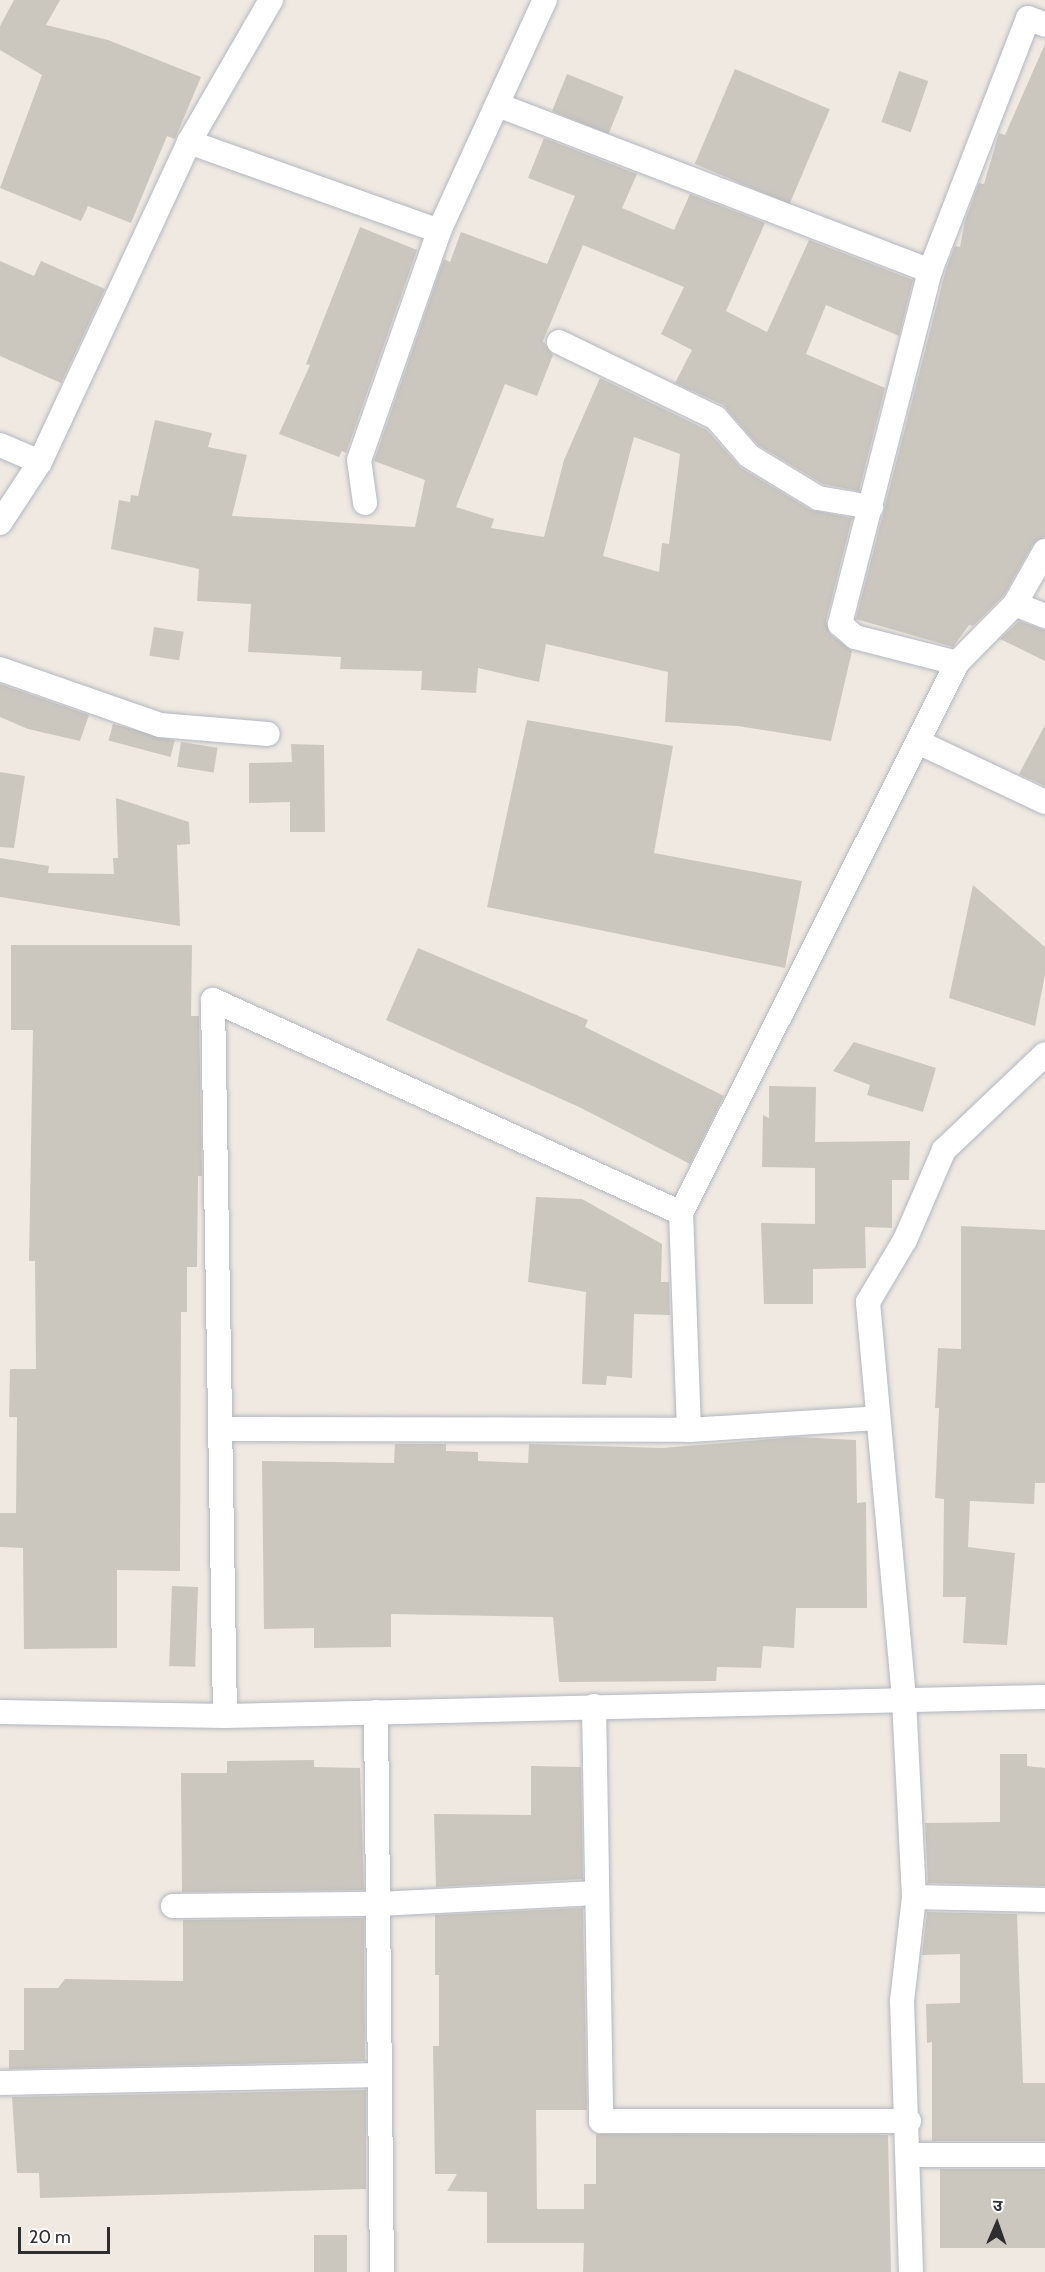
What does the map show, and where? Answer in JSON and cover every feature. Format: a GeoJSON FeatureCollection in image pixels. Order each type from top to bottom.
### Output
{"type":"FeatureCollection","features":[{"type":"Feature","properties":{"kind":"street"},"geometry":{"type":"LineString","coordinates":[[0,524],[40,462],[189,142],[271,0]]}},
{"type":"Feature","properties":{"kind":"street"},"geometry":{"type":"LineString","coordinates":[[365,504],[359,460],[439,231],[545,0]]}},
{"type":"Feature","properties":{"kind":"street"},"geometry":{"type":"LineString","coordinates":[[957,663],[855,637],[840,624],[930,271],[1028,18],[1045,25]]}},
{"type":"Feature","properties":{"kind":"street"},"geometry":{"type":"LineString","coordinates":[[498,105],[930,271]]}},
{"type":"Feature","properties":{"kind":"street"},"geometry":{"type":"LineString","coordinates":[[189,142],[439,231]]}},
{"type":"Feature","properties":{"kind":"street"},"geometry":{"type":"LineString","coordinates":[[559,342],[716,418],[749,456],[818,498],[871,507]]}},
{"type":"Feature","properties":{"kind":"street"},"geometry":{"type":"LineString","coordinates":[[0,445],[40,462]]}},
{"type":"Feature","properties":{"kind":"street"},"geometry":{"type":"LineString","coordinates":[[689,1430],[681,1213],[761,1047],[957,663],[1015,604],[1045,551]]}},
{"type":"Feature","properties":{"kind":"street"},"geometry":{"type":"LineString","coordinates":[[1015,604],[1045,616]]}},
{"type":"Feature","properties":{"kind":"street"},"geometry":{"type":"LineString","coordinates":[[0,669],[160,725],[268,734]]}},
{"type":"Feature","properties":{"kind":"street"},"geometry":{"type":"LineString","coordinates":[[918,742],[1045,802]]}},
{"type":"Feature","properties":{"kind":"street"},"geometry":{"type":"LineString","coordinates":[[225,1716],[213,1000],[681,1213]]}},
{"type":"Feature","properties":{"kind":"street"},"geometry":{"type":"LineString","coordinates":[[911,2272],[909,2121],[902,2001],[914,1896],[904,1698],[868,1302],[905,1240],[944,1150],[1045,1054]]}},
{"type":"Feature","properties":{"kind":"street"},"geometry":{"type":"LineString","coordinates":[[220,1429],[689,1430],[878,1418]]}},
{"type":"Feature","properties":{"kind":"street"},"geometry":{"type":"LineString","coordinates":[[0,1712],[225,1716],[904,1698],[1045,1697]]}},
{"type":"Feature","properties":{"kind":"street"},"geometry":{"type":"LineString","coordinates":[[594,1706],[601,2121],[909,2121]]}},
{"type":"Feature","properties":{"kind":"street"},"geometry":{"type":"LineString","coordinates":[[376,1712],[382,2272]]}},
{"type":"Feature","properties":{"kind":"street"},"geometry":{"type":"LineString","coordinates":[[173,1906],[378,1904],[597,1893]]}},
{"type":"Feature","properties":{"kind":"street"},"geometry":{"type":"LineString","coordinates":[[914,1896],[1045,1900]]}},
{"type":"Feature","properties":{"kind":"street"},"geometry":{"type":"LineString","coordinates":[[0,2083],[380,2075]]}},
{"type":"Feature","properties":{"kind":"street"},"geometry":{"type":"LineString","coordinates":[[908,2155],[1045,2155]]}},
{"type":"Feature","properties":{"kind":"building"},"geometry":{"type":"Polygon","coordinates":[[[14,0],[60,0],[46,25],[108,40],[201,77],[175,139],[167,136],[131,223],[88,206],[81,221],[0,188],[42,75],[0,50],[0,26],[14,0]]]}},
{"type":"Feature","properties":{"kind":"building"},"geometry":{"type":"Polygon","coordinates":[[[1045,44],[1045,537],[1033,544],[1004,595],[973,626],[969,625],[953,647],[856,619],[946,269],[955,246],[960,247],[965,221],[979,183],[984,184],[999,133],[1005,135],[1045,44]]]}},
{"type":"Feature","properties":{"kind":"building"},"geometry":{"type":"Polygon","coordinates":[[[735,69],[830,109],[790,204],[695,164],[735,69]]]}},
{"type":"Feature","properties":{"kind":"building"},"geometry":{"type":"Polygon","coordinates":[[[899,71],[928,81],[911,132],[881,122],[899,71]]]}},
{"type":"Feature","properties":{"kind":"building"},"geometry":{"type":"Polygon","coordinates":[[[567,74],[624,97],[609,134],[552,111],[567,74]]]}},
{"type":"Feature","properties":{"kind":"building"},"geometry":{"type":"Polygon","coordinates":[[[544,138],[637,174],[622,208],[674,230],[690,194],[765,223],[726,311],[767,332],[809,240],[913,280],[899,336],[826,305],[806,354],[885,388],[859,491],[823,484],[758,445],[723,405],[675,383],[692,350],[661,334],[684,287],[583,245],[543,341],[553,355],[537,396],[505,384],[456,507],[494,519],[491,528],[544,537],[564,460],[600,378],[707,430],[741,468],[811,510],[852,518],[826,621],[830,634],[852,651],[831,741],[738,726],[665,722],[668,672],[546,644],[539,682],[478,668],[476,693],[421,690],[422,671],[340,669],[341,657],[248,652],[251,604],[197,601],[199,569],[111,549],[119,500],[130,502],[131,495],[138,496],[155,420],[212,433],[208,447],[247,455],[232,516],[415,527],[425,480],[374,461],[444,259],[450,262],[461,232],[547,264],[575,196],[528,178],[544,138]],[[634,437],[603,556],[659,572],[662,543],[669,544],[680,454],[634,437]]]}},
{"type":"Feature","properties":{"kind":"building"},"geometry":{"type":"Polygon","coordinates":[[[360,227],[417,250],[346,453],[342,451],[339,457],[279,434],[310,365],[306,364],[360,227]]]}},
{"type":"Feature","properties":{"kind":"building"},"geometry":{"type":"Polygon","coordinates":[[[0,261],[34,276],[41,261],[105,289],[61,383],[0,356],[0,261]]]}},
{"type":"Feature","properties":{"kind":"building"},"geometry":{"type":"Polygon","coordinates":[[[1019,621],[1045,630],[1045,661],[1000,639],[1019,621]]]}},
{"type":"Feature","properties":{"kind":"building"},"geometry":{"type":"Polygon","coordinates":[[[154,627],[184,632],[179,660],[149,656],[154,627]]]}},
{"type":"Feature","properties":{"kind":"building"},"geometry":{"type":"Polygon","coordinates":[[[0,684],[89,715],[80,741],[28,729],[0,717],[0,684]]]}},
{"type":"Feature","properties":{"kind":"building"},"geometry":{"type":"Polygon","coordinates":[[[527,720],[673,746],[654,853],[802,881],[785,968],[487,907],[527,720]]]}},
{"type":"Feature","properties":{"kind":"building"},"geometry":{"type":"Polygon","coordinates":[[[113,724],[175,741],[170,757],[109,740],[113,724]]]}},
{"type":"Feature","properties":{"kind":"building"},"geometry":{"type":"Polygon","coordinates":[[[1045,725],[1045,786],[1019,774],[1045,725]]]}},
{"type":"Feature","properties":{"kind":"building"},"geometry":{"type":"Polygon","coordinates":[[[181,742],[218,748],[214,772],[177,767],[181,742]]]}},
{"type":"Feature","properties":{"kind":"building"},"geometry":{"type":"Polygon","coordinates":[[[291,744],[324,745],[325,832],[290,832],[290,802],[249,803],[249,763],[292,762],[291,744]]]}},
{"type":"Feature","properties":{"kind":"building"},"geometry":{"type":"Polygon","coordinates":[[[0,772],[25,776],[14,848],[0,847],[0,772]]]}},
{"type":"Feature","properties":{"kind":"building"},"geometry":{"type":"Polygon","coordinates":[[[116,798],[189,822],[190,844],[177,845],[180,926],[0,897],[0,858],[49,866],[48,873],[114,874],[113,858],[118,858],[116,798]]]}},
{"type":"Feature","properties":{"kind":"building"},"geometry":{"type":"Polygon","coordinates":[[[973,885],[1045,947],[1045,975],[1035,1026],[949,998],[973,885]]]}},
{"type":"Feature","properties":{"kind":"building"},"geometry":{"type":"Polygon","coordinates":[[[11,945],[192,945],[191,1016],[199,1016],[202,1176],[198,1176],[197,1267],[187,1267],[187,1312],[181,1312],[180,1571],[117,1570],[117,1648],[24,1649],[23,1548],[0,1547],[0,1513],[16,1513],[17,1417],[9,1417],[10,1369],[36,1369],[35,1261],[29,1261],[33,1030],[11,1030],[11,945]]]}},
{"type":"Feature","properties":{"kind":"building"},"geometry":{"type":"Polygon","coordinates":[[[418,948],[588,1020],[585,1027],[724,1096],[690,1164],[579,1107],[386,1020],[418,948]]]}},
{"type":"Feature","properties":{"kind":"building"},"geometry":{"type":"Polygon","coordinates":[[[854,1042],[936,1068],[923,1112],[867,1095],[870,1085],[833,1071],[854,1042]]]}},
{"type":"Feature","properties":{"kind":"building"},"geometry":{"type":"Polygon","coordinates":[[[769,1086],[816,1087],[815,1142],[910,1141],[909,1180],[892,1180],[892,1228],[865,1227],[866,1268],[813,1269],[813,1304],[764,1304],[761,1223],[815,1224],[815,1168],[762,1167],[763,1115],[769,1118],[769,1086]]]}},
{"type":"Feature","properties":{"kind":"building"},"geometry":{"type":"Polygon","coordinates":[[[536,1197],[582,1199],[662,1244],[661,1282],[669,1282],[670,1315],[634,1314],[632,1378],[607,1376],[606,1385],[582,1384],[586,1292],[528,1282],[536,1197]]]}},
{"type":"Feature","properties":{"kind":"building"},"geometry":{"type":"Polygon","coordinates":[[[961,1226],[1045,1230],[1045,1483],[1035,1483],[1034,1504],[970,1501],[968,1547],[1015,1553],[1007,1645],[963,1643],[966,1597],[943,1597],[944,1499],[935,1498],[939,1408],[935,1408],[938,1348],[961,1349],[961,1226]]]}},
{"type":"Feature","properties":{"kind":"building"},"geometry":{"type":"Polygon","coordinates":[[[796,1437],[856,1440],[857,1503],[866,1502],[867,1608],[796,1608],[794,1648],[763,1646],[761,1668],[717,1667],[716,1681],[559,1682],[553,1617],[391,1614],[391,1647],[314,1648],[314,1628],[264,1629],[262,1461],[394,1463],[395,1444],[446,1444],[446,1451],[478,1452],[478,1461],[528,1463],[529,1444],[662,1448],[796,1437]]]}},
{"type":"Feature","properties":{"kind":"building"},"geometry":{"type":"Polygon","coordinates":[[[172,1586],[198,1587],[195,1667],[169,1666],[172,1586]]]}},
{"type":"Feature","properties":{"kind":"building"},"geometry":{"type":"Polygon","coordinates":[[[1000,1754],[1027,1754],[1027,1766],[1045,1768],[1045,1886],[928,1883],[925,1823],[1000,1822],[1000,1754]]]}},
{"type":"Feature","properties":{"kind":"building"},"geometry":{"type":"Polygon","coordinates":[[[314,1760],[314,1767],[360,1768],[364,1890],[182,1892],[181,1773],[227,1773],[227,1761],[314,1760]]]}},
{"type":"Feature","properties":{"kind":"building"},"geometry":{"type":"Polygon","coordinates":[[[531,1766],[581,1767],[583,1879],[436,1887],[434,1814],[531,1815],[531,1766]]]}},
{"type":"Feature","properties":{"kind":"building"},"geometry":{"type":"Polygon","coordinates":[[[583,1908],[587,2110],[536,2110],[537,2209],[584,2209],[584,2184],[596,2184],[596,2134],[888,2135],[891,2272],[583,2272],[584,2243],[487,2243],[487,2192],[447,2191],[457,2174],[435,2174],[433,2046],[439,2046],[439,1975],[435,1975],[435,1915],[583,1908]]]}},
{"type":"Feature","properties":{"kind":"building"},"geometry":{"type":"Polygon","coordinates":[[[927,1912],[1017,1914],[1023,2083],[1045,2083],[1045,2141],[932,2141],[932,2042],[927,2043],[926,2004],[960,2003],[960,1954],[922,1955],[927,1912]]]}},
{"type":"Feature","properties":{"kind":"building"},"geometry":{"type":"Polygon","coordinates":[[[364,1918],[365,2061],[9,2069],[9,2050],[24,2050],[24,1988],[58,1988],[65,1979],[183,1981],[183,1920],[364,1918]]]}},
{"type":"Feature","properties":{"kind":"building"},"geometry":{"type":"Polygon","coordinates":[[[366,2090],[366,2189],[40,2198],[39,2173],[17,2173],[12,2097],[366,2090]]]}},
{"type":"Feature","properties":{"kind":"building"},"geometry":{"type":"Polygon","coordinates":[[[940,2169],[1045,2169],[1045,2248],[940,2248],[940,2169]]]}},
{"type":"Feature","properties":{"kind":"building"},"geometry":{"type":"Polygon","coordinates":[[[314,2235],[347,2235],[347,2272],[314,2272],[314,2235]]]}}]}
